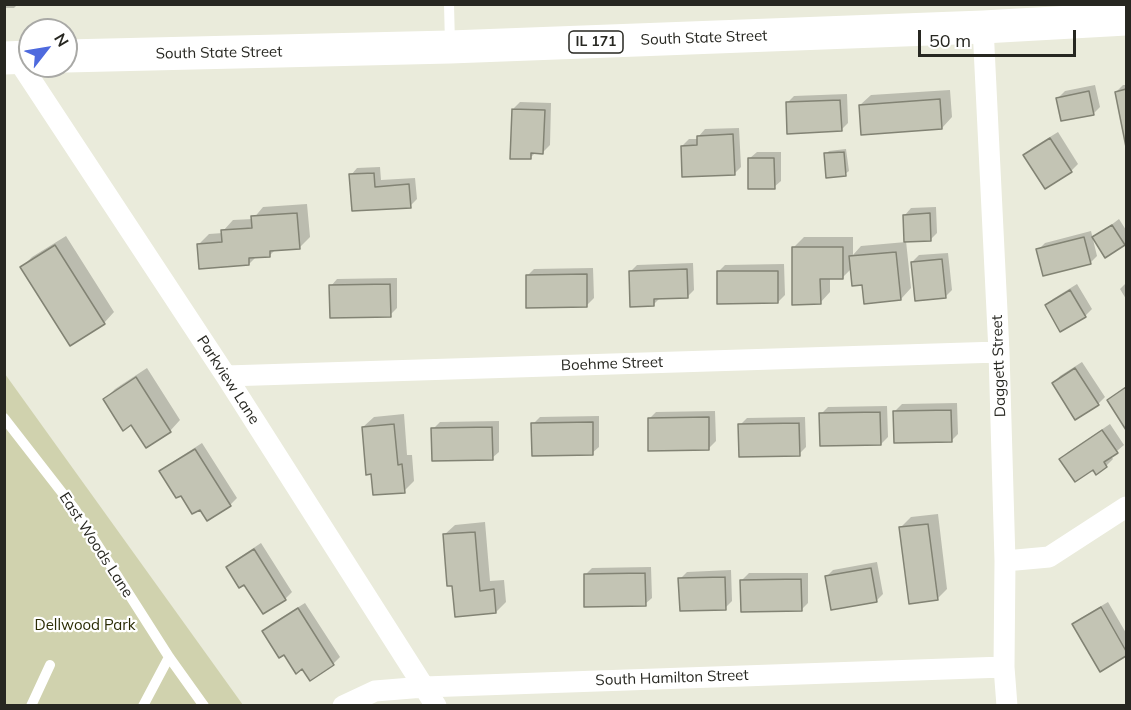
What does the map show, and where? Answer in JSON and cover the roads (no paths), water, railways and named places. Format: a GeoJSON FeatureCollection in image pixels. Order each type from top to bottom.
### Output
{"type":"FeatureCollection","features":[{"type":"Feature","properties":{"kind":"main road","name":"South State Street"},"geometry":{"type":"LineString","coordinates":[[78,56],[450,47],[983,27],[1126,19]]}},
{"type":"Feature","properties":{"kind":"street","name":"Daggett Street"},"geometry":{"type":"LineString","coordinates":[[983,27],[999,352],[1005,561],[1004,667],[1007,705]]}},
{"type":"Feature","properties":{"kind":"street","name":"Parkview Lane"},"geometry":{"type":"LineString","coordinates":[[17,57],[226,376],[436,705]]}},
{"type":"Feature","properties":{"kind":"street","name":"Boehme Street"},"geometry":{"type":"LineString","coordinates":[[226,376],[999,352]]}},
{"type":"Feature","properties":{"kind":"street"},"geometry":{"type":"LineString","coordinates":[[1005,561],[1049,557],[1124,515]]}},
{"type":"Feature","properties":{"kind":"street","name":"South Hamilton Street"},"geometry":{"type":"LineString","coordinates":[[343,705],[375,691],[424,687],[1004,667]]}},
{"type":"Feature","properties":{"kind":"lane"},"geometry":{"type":"LineString","coordinates":[[449,4],[450,47]]}},
{"type":"Feature","properties":{"kind":"lane","name":"East Woods Lane"},"geometry":{"type":"LineString","coordinates":[[4,418],[74,508],[169,657],[204,705]]}},
{"type":"Feature","properties":{"kind":"lane"},"geometry":{"type":"LineString","coordinates":[[142,705],[169,657]]}},
{"type":"Feature","properties":{"kind":"lane"},"geometry":{"type":"LineString","coordinates":[[31,705],[50,665]]}},
{"type":"Feature","properties":{"kind":"park label","name":"Dellwood Park"},"geometry":{"type":"Point","coordinates":[85,625]}}]}
